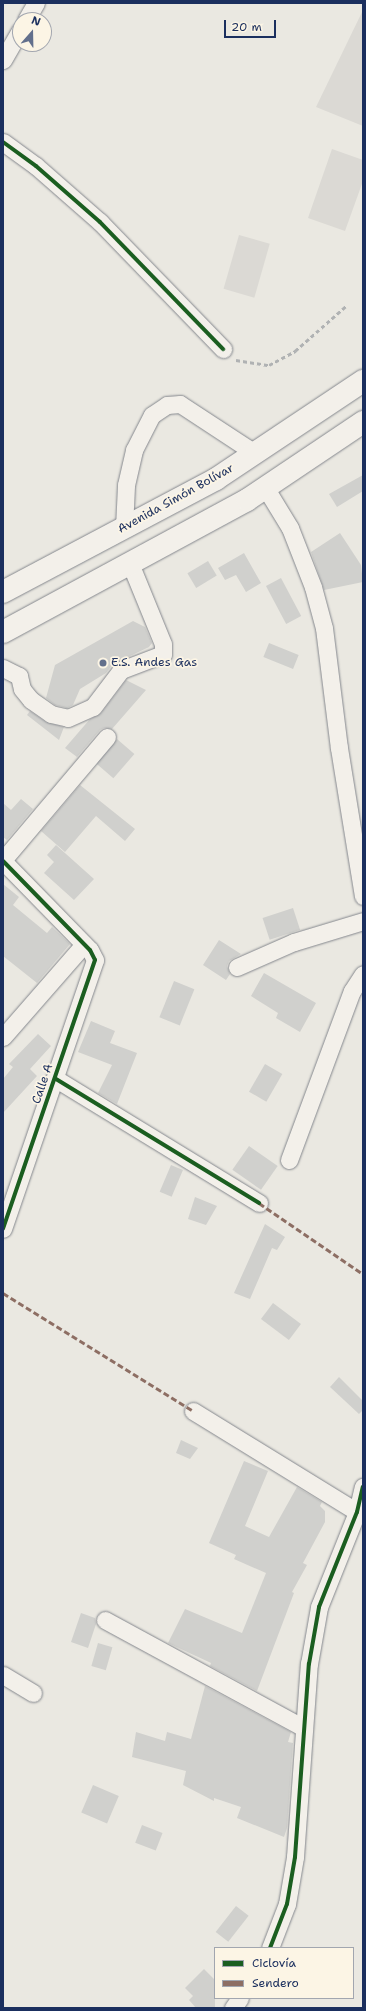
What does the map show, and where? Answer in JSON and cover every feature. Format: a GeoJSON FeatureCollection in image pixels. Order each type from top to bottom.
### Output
{"type":"FeatureCollection","features":[{"type":"Feature","properties":{"kind":"highway","name":"Avenida Simón Bolívar"},"geometry":{"type":"LineString","coordinates":[[3,592],[216,479],[363,381]]}},
{"type":"Feature","properties":{"kind":"highway"},"geometry":{"type":"LineString","coordinates":[[3,632],[265,487],[363,422]]}},
{"type":"Feature","properties":{"kind":"street"},"geometry":{"type":"LineString","coordinates":[[31,12],[36,3]]}},
{"type":"Feature","properties":{"kind":"street"},"geometry":{"type":"LineString","coordinates":[[3,60],[12,45]]}},
{"type":"Feature","properties":{"kind":"street"},"geometry":{"type":"LineString","coordinates":[[3,142],[36,166],[100,222],[224,349]]}},
{"type":"Feature","properties":{"kind":"street"},"geometry":{"type":"LineString","coordinates":[[124,528],[126,485],[134,450],[152,415],[167,405],[180,404],[255,453]]}},
{"type":"Feature","properties":{"kind":"street"},"geometry":{"type":"LineString","coordinates":[[265,487],[290,528],[313,586],[324,628],[339,748],[363,896]]}},
{"type":"Feature","properties":{"kind":"street"},"geometry":{"type":"LineString","coordinates":[[3,668],[18,676],[22,689],[30,700],[51,714],[68,718],[93,707],[121,670],[163,654],[163,644],[130,563]]}},
{"type":"Feature","properties":{"kind":"street"},"geometry":{"type":"LineString","coordinates":[[3,860],[107,737]]}},
{"type":"Feature","properties":{"kind":"street","name":"Calle A"},"geometry":{"type":"LineString","coordinates":[[3,860],[84,944],[95,960],[56,1079],[3,1229]]}},
{"type":"Feature","properties":{"kind":"street"},"geometry":{"type":"LineString","coordinates":[[237,967],[294,942],[363,921]]}},
{"type":"Feature","properties":{"kind":"street"},"geometry":{"type":"LineString","coordinates":[[3,1037],[84,944]]}},
{"type":"Feature","properties":{"kind":"street"},"geometry":{"type":"LineString","coordinates":[[289,1160],[352,991],[363,974]]}},
{"type":"Feature","properties":{"kind":"street"},"geometry":{"type":"LineString","coordinates":[[56,1079],[259,1203]]}},
{"type":"Feature","properties":{"kind":"street"},"geometry":{"type":"LineString","coordinates":[[193,1411],[357,1512]]}},
{"type":"Feature","properties":{"kind":"street"},"geometry":{"type":"LineString","coordinates":[[270,1947],[287,1904],[295,1857],[309,1664],[319,1607],[357,1512],[363,1487]]}},
{"type":"Feature","properties":{"kind":"street"},"geometry":{"type":"LineString","coordinates":[[105,1620],[304,1728]]}},
{"type":"Feature","properties":{"kind":"street"},"geometry":{"type":"LineString","coordinates":[[3,1675],[33,1693]]}},
{"type":"Feature","properties":{"kind":"street"},"geometry":{"type":"LineString","coordinates":[[233,2008],[239,1999]]}},
{"type":"Feature","properties":{"kind":"path"},"geometry":{"type":"LineString","coordinates":[[224,349],[237,360],[269,365],[295,351],[346,306]]}},
{"type":"Feature","properties":{"kind":"shaded area"},"geometry":{"type":"Polygon","coordinates":[[[363,10],[363,126],[316,107],[363,10]]]}},
{"type":"Feature","properties":{"kind":"shaded area"},"geometry":{"type":"Polygon","coordinates":[[[332,149],[363,160],[363,181],[345,231],[308,218],[332,149]]]}},
{"type":"Feature","properties":{"kind":"shaded area"},"geometry":{"type":"Polygon","coordinates":[[[239,235],[270,244],[254,298],[224,289],[239,235]]]}},
{"type":"Feature","properties":{"kind":"building"},"geometry":{"type":"Polygon","coordinates":[[[363,475],[363,491],[337,507],[329,494],[363,475]]]}},
{"type":"Feature","properties":{"kind":"building"},"geometry":{"type":"Polygon","coordinates":[[[340,533],[361,565],[363,582],[324,590],[311,552],[340,533]]]}},
{"type":"Feature","properties":{"kind":"building"},"geometry":{"type":"Polygon","coordinates":[[[244,553],[261,583],[246,592],[236,575],[225,580],[218,568],[244,553]]]}},
{"type":"Feature","properties":{"kind":"building"},"geometry":{"type":"Polygon","coordinates":[[[208,561],[217,576],[196,588],[187,573],[208,561]]]}},
{"type":"Feature","properties":{"kind":"building"},"geometry":{"type":"Polygon","coordinates":[[[281,578],[301,616],[286,624],[266,586],[281,578]]]}},
{"type":"Feature","properties":{"kind":"building"},"geometry":{"type":"Polygon","coordinates":[[[133,621],[145,627],[152,643],[149,647],[113,664],[106,673],[80,689],[73,705],[67,708],[55,705],[46,698],[55,665],[133,621]]]}},
{"type":"Feature","properties":{"kind":"building"},"geometry":{"type":"Polygon","coordinates":[[[269,643],[299,655],[293,669],[263,657],[269,643]]]}},
{"type":"Feature","properties":{"kind":"building"},"geometry":{"type":"Polygon","coordinates":[[[126,680],[146,690],[112,729],[104,728],[100,730],[77,757],[65,748],[90,719],[101,713],[126,680]]]}},
{"type":"Feature","properties":{"kind":"building"},"geometry":{"type":"Polygon","coordinates":[[[30,711],[46,722],[64,727],[59,740],[27,715],[30,711]]]}},
{"type":"Feature","properties":{"kind":"building"},"geometry":{"type":"Polygon","coordinates":[[[117,739],[134,754],[113,778],[96,763],[117,739]]]}},
{"type":"Feature","properties":{"kind":"building"},"geometry":{"type":"Polygon","coordinates":[[[80,785],[135,829],[125,841],[96,816],[65,852],[41,831],[80,785]]]}},
{"type":"Feature","properties":{"kind":"building"},"geometry":{"type":"Polygon","coordinates":[[[21,799],[33,809],[7,840],[3,837],[3,803],[11,810],[21,799]]]}},
{"type":"Feature","properties":{"kind":"building"},"geometry":{"type":"Polygon","coordinates":[[[56,845],[94,879],[74,900],[44,873],[54,862],[47,855],[56,845]]]}},
{"type":"Feature","properties":{"kind":"building"},"geometry":{"type":"Polygon","coordinates":[[[3,884],[19,897],[13,905],[47,933],[52,927],[70,944],[37,983],[3,956],[3,884]]]}},
{"type":"Feature","properties":{"kind":"building"},"geometry":{"type":"Polygon","coordinates":[[[293,908],[300,930],[270,940],[263,918],[293,908]]]}},
{"type":"Feature","properties":{"kind":"building"},"geometry":{"type":"Polygon","coordinates":[[[219,940],[241,954],[229,961],[227,966],[230,974],[226,980],[203,965],[219,940]]]}},
{"type":"Feature","properties":{"kind":"building"},"geometry":{"type":"Polygon","coordinates":[[[264,973],[316,1003],[300,1032],[276,1018],[278,1013],[251,996],[264,973]]]}},
{"type":"Feature","properties":{"kind":"building"},"geometry":{"type":"Polygon","coordinates":[[[174,981],[194,989],[180,1025],[159,1017],[174,981]]]}},
{"type":"Feature","properties":{"kind":"building"},"geometry":{"type":"Polygon","coordinates":[[[91,1021],[115,1031],[110,1043],[137,1053],[117,1104],[98,1093],[112,1065],[78,1052],[91,1021]]]}},
{"type":"Feature","properties":{"kind":"building"},"geometry":{"type":"Polygon","coordinates":[[[38,1034],[51,1046],[30,1069],[37,1076],[3,1113],[3,1079],[13,1067],[9,1064],[38,1034]]]}},
{"type":"Feature","properties":{"kind":"building"},"geometry":{"type":"Polygon","coordinates":[[[265,1064],[282,1074],[266,1102],[249,1092],[265,1064]]]}},
{"type":"Feature","properties":{"kind":"building"},"geometry":{"type":"Polygon","coordinates":[[[249,1146],[278,1166],[261,1190],[232,1170],[249,1146]]]}},
{"type":"Feature","properties":{"kind":"building"},"geometry":{"type":"Polygon","coordinates":[[[171,1165],[183,1170],[172,1197],[160,1192],[171,1165]]]}},
{"type":"Feature","properties":{"kind":"building"},"geometry":{"type":"Polygon","coordinates":[[[195,1197],[217,1206],[206,1225],[188,1219],[195,1197]]]}},
{"type":"Feature","properties":{"kind":"building"},"geometry":{"type":"Polygon","coordinates":[[[265,1224],[285,1237],[277,1250],[272,1248],[250,1299],[234,1293],[265,1224]]]}},
{"type":"Feature","properties":{"kind":"building"},"geometry":{"type":"Polygon","coordinates":[[[273,1303],[301,1324],[289,1340],[261,1319],[273,1303]]]}},
{"type":"Feature","properties":{"kind":"building"},"geometry":{"type":"Polygon","coordinates":[[[339,1377],[363,1401],[363,1410],[359,1414],[330,1387],[339,1377]]]}},
{"type":"Feature","properties":{"kind":"building"},"geometry":{"type":"Polygon","coordinates":[[[181,1440],[198,1448],[190,1459],[176,1453],[181,1440]]]}},
{"type":"Feature","properties":{"kind":"building"},"geometry":{"type":"Polygon","coordinates":[[[244,1461],[268,1471],[245,1526],[269,1537],[297,1487],[322,1502],[320,1506],[325,1511],[325,1522],[303,1563],[307,1565],[292,1592],[294,1593],[257,1691],[210,1666],[211,1663],[168,1643],[185,1609],[242,1633],[266,1573],[234,1559],[236,1555],[209,1543],[244,1461]]]}},
{"type":"Feature","properties":{"kind":"building"},"geometry":{"type":"Polygon","coordinates":[[[81,1613],[95,1618],[96,1624],[88,1648],[71,1642],[81,1613]]]}},
{"type":"Feature","properties":{"kind":"building"},"geometry":{"type":"Polygon","coordinates":[[[98,1643],[112,1647],[106,1670],[91,1666],[98,1643]]]}},
{"type":"Feature","properties":{"kind":"building"},"geometry":{"type":"Polygon","coordinates":[[[205,1686],[291,1732],[288,1742],[293,1743],[287,1828],[284,1837],[237,1818],[241,1807],[214,1798],[214,1801],[183,1785],[186,1771],[132,1757],[136,1732],[165,1741],[167,1732],[191,1739],[205,1686]]]}},
{"type":"Feature","properties":{"kind":"building"},"geometry":{"type":"Polygon","coordinates":[[[93,1785],[119,1796],[107,1824],[81,1813],[93,1785]]]}},
{"type":"Feature","properties":{"kind":"building"},"geometry":{"type":"Polygon","coordinates":[[[142,1825],[163,1833],[156,1851],[135,1843],[142,1825]]]}},
{"type":"Feature","properties":{"kind":"building"},"geometry":{"type":"Polygon","coordinates":[[[236,1906],[249,1916],[228,1942],[216,1932],[236,1906]]]}},
{"type":"Feature","properties":{"kind":"building"},"geometry":{"type":"Polygon","coordinates":[[[204,1969],[214,1979],[215,2008],[196,2008],[189,2000],[193,1996],[185,1988],[204,1969]]]}},
{"type":"Feature","properties":{"kind":"marked path"},"geometry":{"type":"LineString","coordinates":[[259,1203],[363,1274]]}},
{"type":"Feature","properties":{"kind":"marked path"},"geometry":{"type":"LineString","coordinates":[[3,1293],[193,1411]]}},
{"type":"Feature","properties":{"kind":"cycle path"},"geometry":{"type":"LineString","coordinates":[[3,142],[36,166],[100,222],[223,349]]}},
{"type":"Feature","properties":{"kind":"cycle path"},"geometry":{"type":"LineString","coordinates":[[3,861],[90,950],[95,960],[3,1229]]}},
{"type":"Feature","properties":{"kind":"cycle path"},"geometry":{"type":"LineString","coordinates":[[56,1079],[259,1203]]}},
{"type":"Feature","properties":{"kind":"cycle path"},"geometry":{"type":"LineString","coordinates":[[270,1947],[287,1904],[295,1857],[309,1664],[319,1607],[357,1512],[363,1487]]}},
{"type":"Feature","properties":{"kind":"place","name":"E.S. Andes Gas"},"geometry":{"type":"Point","coordinates":[103,663]}}]}
